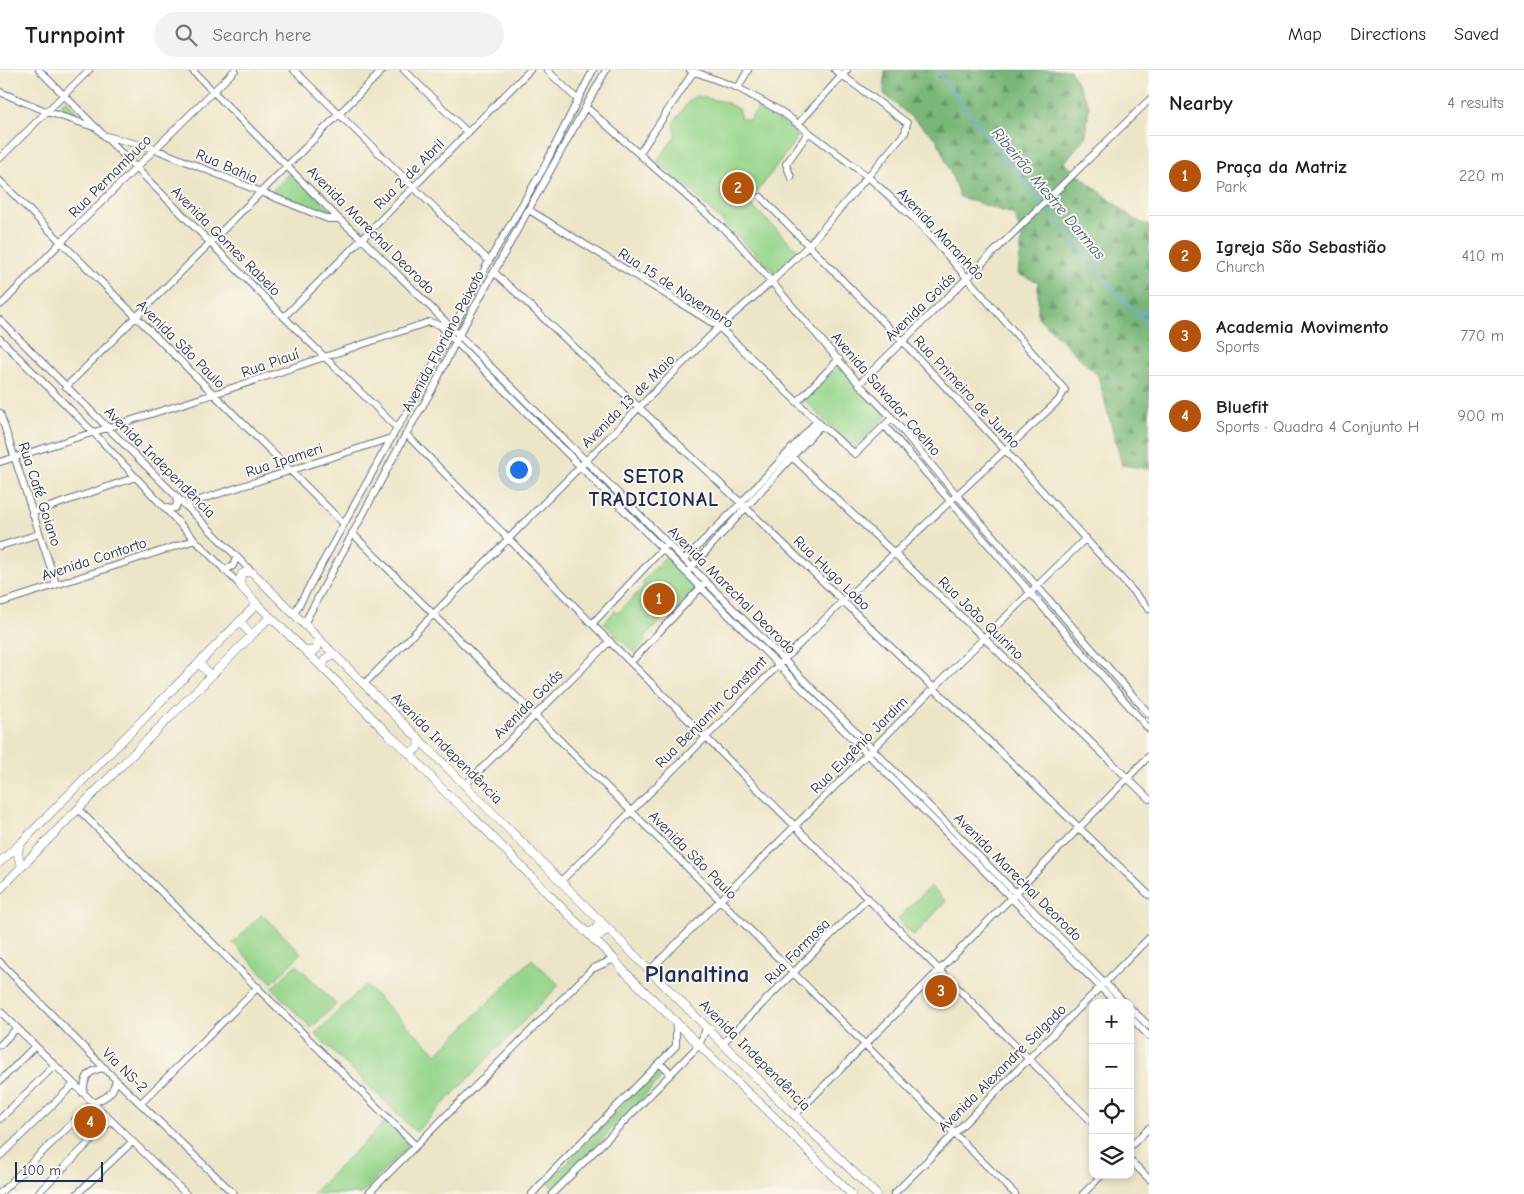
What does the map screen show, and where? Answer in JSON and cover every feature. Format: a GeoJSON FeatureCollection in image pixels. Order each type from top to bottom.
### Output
{"type":"FeatureCollection","features":[{"type":"Feature","properties":{"kind":"main road"},"geometry":{"type":"LineString","coordinates":[[240,585],[242,574],[252,572]]}},
{"type":"Feature","properties":{"kind":"main road","name":"Avenida Independência"},"geometry":{"type":"LineString","coordinates":[[252,572],[784,1105],[876,1194]]}},
{"type":"Feature","properties":{"kind":"main road","name":"Avenida Independência"},"geometry":{"type":"LineString","coordinates":[[240,585],[381,727],[421,764],[446,793],[474,817],[584,931],[851,1194]]}},
{"type":"Feature","properties":{"kind":"main road"},"geometry":{"type":"LineString","coordinates":[[0,862],[114,750],[257,604]]}},
{"type":"Feature","properties":{"kind":"main road"},"geometry":{"type":"LineString","coordinates":[[0,889],[270,617]]}},
{"type":"Feature","properties":{"kind":"main road"},"geometry":{"type":"LineString","coordinates":[[240,622],[252,635]]}},
{"type":"Feature","properties":{"kind":"main road"},"geometry":{"type":"LineString","coordinates":[[306,651],[317,649],[318,639]]}},
{"type":"Feature","properties":{"kind":"main road"},"geometry":{"type":"LineString","coordinates":[[323,668],[326,658],[329,655],[335,655]]}},
{"type":"Feature","properties":{"kind":"main road"},"geometry":{"type":"LineString","coordinates":[[199,663],[211,676]]}},
{"type":"Feature","properties":{"kind":"main road"},"geometry":{"type":"LineString","coordinates":[[174,689],[186,700]]}},
{"type":"Feature","properties":{"kind":"main road"},"geometry":{"type":"LineString","coordinates":[[167,696],[179,708]]}},
{"type":"Feature","properties":{"kind":"main road"},"geometry":{"type":"LineString","coordinates":[[408,752],[414,752],[417,749],[419,739]]}},
{"type":"Feature","properties":{"kind":"main road"},"geometry":{"type":"LineString","coordinates":[[114,750],[129,758]]}},
{"type":"Feature","properties":{"kind":"main road"},"geometry":{"type":"LineString","coordinates":[[421,764],[435,756]]}},
{"type":"Feature","properties":{"kind":"main road"},"geometry":{"type":"LineString","coordinates":[[20,844],[17,853],[23,865]]}},
{"type":"Feature","properties":{"kind":"main road"},"geometry":{"type":"LineString","coordinates":[[584,931],[591,932],[594,930],[600,920]]}},
{"type":"Feature","properties":{"kind":"main road"},"geometry":{"type":"LineString","coordinates":[[594,940],[609,929]]}},
{"type":"Feature","properties":{"kind":"main road"},"geometry":{"type":"LineString","coordinates":[[760,1103],[768,1100],[772,1092]]}},
{"type":"Feature","properties":{"kind":"main road"},"geometry":{"type":"LineString","coordinates":[[768,1111],[784,1105]]}},
{"type":"Feature","properties":{"kind":"street","name":"Avenida Gomes Rabelo"},"geometry":{"type":"LineString","coordinates":[[39,70],[397,428]]}},
{"type":"Feature","properties":{"kind":"street"},"geometry":{"type":"LineString","coordinates":[[0,158],[89,70]]}},
{"type":"Feature","properties":{"kind":"street","name":"Avenida Marechal Deorodo"},"geometry":{"type":"LineString","coordinates":[[192,70],[339,219],[362,239],[450,331],[456,342],[777,665],[1102,985],[1120,999]]}},
{"type":"Feature","properties":{"kind":"street","name":"Rua Pernambuco"},"geometry":{"type":"LineString","coordinates":[[0,310],[3,303],[61,242],[234,70]]}},
{"type":"Feature","properties":{"kind":"street"},"geometry":{"type":"LineString","coordinates":[[294,70],[489,261]]}},
{"type":"Feature","properties":{"kind":"street"},"geometry":{"type":"LineString","coordinates":[[66,387],[383,70]]}},
{"type":"Feature","properties":{"kind":"street"},"geometry":{"type":"LineString","coordinates":[[404,70],[468,133]]}},
{"type":"Feature","properties":{"kind":"street","name":"Rua 2 de Abril"},"geometry":{"type":"LineString","coordinates":[[284,317],[530,70]]}},
{"type":"Feature","properties":{"kind":"street"},"geometry":{"type":"LineString","coordinates":[[547,70],[578,100]]}},
{"type":"Feature","properties":{"kind":"street","name":"Avenida Floriano Peixoto"},"geometry":{"type":"LineString","coordinates":[[294,614],[391,438],[412,404],[489,261],[543,169],[593,70]]}},
{"type":"Feature","properties":{"kind":"street","name":"Avenida Floriano Peixoto"},"geometry":{"type":"LineString","coordinates":[[304,624],[406,434],[421,411],[459,335],[606,70]]}},
{"type":"Feature","properties":{"kind":"street"},"geometry":{"type":"LineString","coordinates":[[738,88],[748,70]]}},
{"type":"Feature","properties":{"kind":"street"},"geometry":{"type":"LineString","coordinates":[[835,70],[845,72]]}},
{"type":"Feature","properties":{"kind":"street"},"geometry":{"type":"LineString","coordinates":[[639,154],[692,71]]}},
{"type":"Feature","properties":{"kind":"street","name":"Avenida Maranhão"},"geometry":{"type":"LineString","coordinates":[[692,71],[738,88],[782,112],[867,176],[919,223],[1065,390],[1058,401]]}},
{"type":"Feature","properties":{"kind":"street"},"geometry":{"type":"LineString","coordinates":[[798,124],[845,72]]}},
{"type":"Feature","properties":{"kind":"street","name":"Avenida 13 de Maio"},"geometry":{"type":"LineString","coordinates":[[364,684],[719,327],[771,282],[808,246],[905,133],[907,123],[845,72]]}},
{"type":"Feature","properties":{"kind":"street"},"geometry":{"type":"LineString","coordinates":[[0,92],[48,112],[98,128]]}},
{"type":"Feature","properties":{"kind":"street","name":"Avenida Goiás"},"geometry":{"type":"LineString","coordinates":[[860,384],[1149,100]]}},
{"type":"Feature","properties":{"kind":"street","name":"Avenida Salvador Coelho"},"geometry":{"type":"LineString","coordinates":[[586,107],[734,238],[1149,714]]}},
{"type":"Feature","properties":{"kind":"street"},"geometry":{"type":"LineString","coordinates":[[791,177],[786,164],[809,132]]}},
{"type":"Feature","properties":{"kind":"street","name":"Rua Bahia"},"geometry":{"type":"LineString","coordinates":[[105,136],[155,149],[328,219],[339,219]]}},
{"type":"Feature","properties":{"kind":"street"},"geometry":{"type":"LineString","coordinates":[[543,169],[545,173],[550,173]]}},
{"type":"Feature","properties":{"kind":"street","name":"Avenida São Paulo"},"geometry":{"type":"LineString","coordinates":[[0,181],[344,524]]}},
{"type":"Feature","properties":{"kind":"street"},"geometry":{"type":"LineString","coordinates":[[533,186],[539,185],[541,190]]}},
{"type":"Feature","properties":{"kind":"street","name":"Rua Primeiro de Junho"},"geometry":{"type":"LineString","coordinates":[[761,198],[903,342],[1005,450],[1149,609]]}},
{"type":"Feature","properties":{"kind":"street","name":"Rua 15 de Novembro"},"geometry":{"type":"LineString","coordinates":[[529,210],[719,327],[819,423],[855,454],[886,426]]}},
{"type":"Feature","properties":{"kind":"street"},"geometry":{"type":"LineString","coordinates":[[508,228],[512,232],[517,232]]}},
{"type":"Feature","properties":{"kind":"street"},"geometry":{"type":"LineString","coordinates":[[500,243],[506,243],[508,247]]}},
{"type":"Feature","properties":{"kind":"street","name":"Rua Hugo Lobo"},"geometry":{"type":"LineString","coordinates":[[494,272],[743,506],[1149,895]]}},
{"type":"Feature","properties":{"kind":"street","name":"Avenida Independência"},"geometry":{"type":"LineString","coordinates":[[0,320],[252,572]]}},
{"type":"Feature","properties":{"kind":"street","name":"Rua Piauí"},"geometry":{"type":"LineString","coordinates":[[94,433],[429,322],[440,325]]}},
{"type":"Feature","properties":{"kind":"street","name":"Avenida Marechal Deorodo"},"geometry":{"type":"LineString","coordinates":[[440,325],[459,335],[586,461],[873,749],[1013,896]]}},
{"type":"Feature","properties":{"kind":"street","name":"Avenida Independência"},"geometry":{"type":"LineString","coordinates":[[0,339],[94,433],[240,585]]}},
{"type":"Feature","properties":{"kind":"street"},"geometry":{"type":"LineString","coordinates":[[798,402],[839,359]]}},
{"type":"Feature","properties":{"kind":"street"},"geometry":{"type":"LineString","coordinates":[[422,385],[426,392],[432,390]]}},
{"type":"Feature","properties":{"kind":"street","name":"Rua Benjamin Constant"},"geometry":{"type":"LineString","coordinates":[[561,880],[842,601],[1058,401]]}},
{"type":"Feature","properties":{"kind":"street"},"geometry":{"type":"LineString","coordinates":[[412,404],[418,403],[421,411]]}},
{"type":"Feature","properties":{"kind":"street","name":"Rua Café Goiano"},"geometry":{"type":"LineString","coordinates":[[0,413],[56,584]]}},
{"type":"Feature","properties":{"kind":"street"},"geometry":{"type":"LineString","coordinates":[[886,426],[892,418]]}},
{"type":"Feature","properties":{"kind":"street"},"geometry":{"type":"LineString","coordinates":[[686,573],[743,506],[819,423]]}},
{"type":"Feature","properties":{"kind":"street","name":"Avenida Salvador Coelho"},"geometry":{"type":"LineString","coordinates":[[886,426],[1149,729]]}},
{"type":"Feature","properties":{"kind":"street"},"geometry":{"type":"LineString","coordinates":[[0,462],[94,433]]}},
{"type":"Feature","properties":{"kind":"street"},"geometry":{"type":"LineString","coordinates":[[406,434],[508,540],[1089,1119]]}},
{"type":"Feature","properties":{"kind":"street","name":"Rua Ipameri"},"geometry":{"type":"LineString","coordinates":[[184,505],[391,438]]}},
{"type":"Feature","properties":{"kind":"street","name":"Rua João Quirino"},"geometry":{"type":"LineString","coordinates":[[790,455],[984,638],[1149,799]]}},
{"type":"Feature","properties":{"kind":"street"},"geometry":{"type":"LineString","coordinates":[[32,513],[134,475],[130,468],[133,463],[138,461],[142,463]]}},
{"type":"Feature","properties":{"kind":"street"},"geometry":{"type":"LineString","coordinates":[[371,475],[373,483],[376,484],[381,480]]}},
{"type":"Feature","properties":{"kind":"street"},"geometry":{"type":"LineString","coordinates":[[362,492],[366,488],[370,489],[373,494],[372,496]]}},
{"type":"Feature","properties":{"kind":"street"},"geometry":{"type":"LineString","coordinates":[[164,507],[175,508],[177,504],[176,496]]}},
{"type":"Feature","properties":{"kind":"street"},"geometry":{"type":"LineString","coordinates":[[684,560],[743,506]]}},
{"type":"Feature","properties":{"kind":"street","name":"Avenida São Paulo"},"geometry":{"type":"LineString","coordinates":[[352,533],[1015,1194]]}},
{"type":"Feature","properties":{"kind":"street"},"geometry":{"type":"LineString","coordinates":[[0,546],[39,534]]}},
{"type":"Feature","properties":{"kind":"street","name":"Rua Eugênio Jardim"},"geometry":{"type":"LineString","coordinates":[[650,970],[1086,538]]}},
{"type":"Feature","properties":{"kind":"street","name":"Avenida Contorto"},"geometry":{"type":"LineString","coordinates":[[0,602],[195,540]]}},
{"type":"Feature","properties":{"kind":"street"},"geometry":{"type":"LineString","coordinates":[[592,624],[668,543]]}},
{"type":"Feature","properties":{"kind":"street"},"geometry":{"type":"LineString","coordinates":[[224,570],[233,566],[236,558]]}},
{"type":"Feature","properties":{"kind":"street"},"geometry":{"type":"LineString","coordinates":[[318,569],[329,577]]}},
{"type":"Feature","properties":{"kind":"street"},"geometry":{"type":"LineString","coordinates":[[631,662],[706,582]]}},
{"type":"Feature","properties":{"kind":"street","name":"Avenida Goiás"},"geometry":{"type":"LineString","coordinates":[[465,785],[610,641]]}},
{"type":"Feature","properties":{"kind":"street"},"geometry":{"type":"LineString","coordinates":[[795,1114],[940,970],[1149,756]]}},
{"type":"Feature","properties":{"kind":"street"},"geometry":{"type":"LineString","coordinates":[[78,809],[416,1146]]}},
{"type":"Feature","properties":{"kind":"street","name":"Rua Formosa"},"geometry":{"type":"LineString","coordinates":[[723,1043],[868,898]]}},
{"type":"Feature","properties":{"kind":"street","name":"Avenida Alexandre Salgado"},"geometry":{"type":"LineString","coordinates":[[894,1194],[1149,938]]}},
{"type":"Feature","properties":{"kind":"street"},"geometry":{"type":"LineString","coordinates":[[368,1194],[592,969],[614,959]]}},
{"type":"Feature","properties":{"kind":"street","name":"Via NS-2"},"geometry":{"type":"LineString","coordinates":[[0,962],[116,1080],[234,1194]]}},
{"type":"Feature","properties":{"kind":"street","name":"Avenida Marechal Deorodo"},"geometry":{"type":"LineString","coordinates":[[1102,985],[1113,999]]}},
{"type":"Feature","properties":{"kind":"street"},"geometry":{"type":"LineString","coordinates":[[141,1103],[258,987]]}},
{"type":"Feature","properties":{"kind":"street"},"geometry":{"type":"LineString","coordinates":[[0,1011],[186,1194]]}},
{"type":"Feature","properties":{"kind":"street"},"geometry":{"type":"LineString","coordinates":[[1134,1012],[1149,1026]]}},
{"type":"Feature","properties":{"kind":"street"},"geometry":{"type":"LineString","coordinates":[[532,1194],[676,1046],[674,1020]]}},
{"type":"Feature","properties":{"kind":"street"},"geometry":{"type":"LineString","coordinates":[[1134,1022],[1149,1036]]}},
{"type":"Feature","properties":{"kind":"street"},"geometry":{"type":"LineString","coordinates":[[543,1183],[546,1190],[552,1194],[699,1045],[708,1027]]}},
{"type":"Feature","properties":{"kind":"street"},"geometry":{"type":"LineString","coordinates":[[0,1045],[17,1028]]}},
{"type":"Feature","properties":{"kind":"street"},"geometry":{"type":"LineString","coordinates":[[0,1081],[35,1046]]}},
{"type":"Feature","properties":{"kind":"street"},"geometry":{"type":"LineString","coordinates":[[659,1064],[667,1069],[670,1074]]}},
{"type":"Feature","properties":{"kind":"street"},"geometry":{"type":"LineString","coordinates":[[0,1119],[55,1065]]}},
{"type":"Feature","properties":{"kind":"street"},"geometry":{"type":"LineString","coordinates":[[83,1093],[84,1080],[87,1075],[98,1069],[105,1068]]}},
{"type":"Feature","properties":{"kind":"street"},"geometry":{"type":"LineString","coordinates":[[0,1193],[93,1103],[110,1094],[116,1080]]}},
{"type":"Feature","properties":{"kind":"street"},"geometry":{"type":"LineString","coordinates":[[0,1156],[74,1084]]}},
{"type":"Feature","properties":{"kind":"street"},"geometry":{"type":"LineString","coordinates":[[37,1194],[111,1121]]}},
{"type":"Feature","properties":{"kind":"street"},"geometry":{"type":"LineString","coordinates":[[1134,1143],[1149,1128]]}},
{"type":"Feature","properties":{"kind":"street"},"geometry":{"type":"LineString","coordinates":[[77,1194],[132,1142]]}},
{"type":"Feature","properties":{"kind":"street"},"geometry":{"type":"LineString","coordinates":[[1134,1164],[1149,1179]]}},
{"type":"Feature","properties":{"kind":"street"},"geometry":{"type":"LineString","coordinates":[[1083,1194],[1098,1179]]}},
{"type":"Feature","properties":{"kind":"green space"},"geometry":{"type":"Polygon","coordinates":[[[885,70],[1070,70],[1089,105],[1086,136],[1064,163],[1134,219],[1149,226],[1149,469],[1122,465],[1098,376],[1038,317],[1038,282],[1018,274],[1022,240],[1015,215],[960,197],[937,139],[884,94],[885,70]]]}},
{"type":"Feature","properties":{"kind":"green space"},"geometry":{"type":"Polygon","coordinates":[[[695,96],[725,102],[738,109],[741,118],[749,120],[760,106],[799,135],[749,203],[799,251],[775,273],[687,187],[657,161],[676,135],[673,124],[688,102],[695,96]]]}},
{"type":"Feature","properties":{"kind":"green space"},"geometry":{"type":"Polygon","coordinates":[[[66,99],[82,119],[56,110],[66,99]]]}},
{"type":"Feature","properties":{"kind":"green space"},"geometry":{"type":"Polygon","coordinates":[[[291,172],[333,213],[329,215],[271,192],[291,172]]]}},
{"type":"Feature","properties":{"kind":"green space"},"geometry":{"type":"Polygon","coordinates":[[[840,364],[886,417],[853,449],[805,401],[840,364]]]}},
{"type":"Feature","properties":{"kind":"green space"},"geometry":{"type":"Polygon","coordinates":[[[666,556],[697,587],[674,612],[669,612],[645,637],[646,641],[634,653],[604,623],[615,611],[619,612],[644,586],[643,581],[666,556]]]}},
{"type":"Feature","properties":{"kind":"green space"},"geometry":{"type":"Polygon","coordinates":[[[930,886],[946,901],[914,936],[897,920],[930,886]]]}},
{"type":"Feature","properties":{"kind":"green space"},"geometry":{"type":"Polygon","coordinates":[[[262,914],[301,953],[272,983],[233,943],[262,914]]]}},
{"type":"Feature","properties":{"kind":"green space"},"geometry":{"type":"Polygon","coordinates":[[[532,959],[559,985],[416,1132],[315,1034],[365,985],[437,1054],[532,959]]]}},
{"type":"Feature","properties":{"kind":"green space"},"geometry":{"type":"Polygon","coordinates":[[[296,964],[336,1004],[311,1028],[272,988],[296,964]]]}},
{"type":"Feature","properties":{"kind":"green space"},"geometry":{"type":"Polygon","coordinates":[[[659,1067],[666,1074],[554,1188],[548,1183],[659,1067]]]}},
{"type":"Feature","properties":{"kind":"green space"},"geometry":{"type":"Polygon","coordinates":[[[386,1121],[410,1144],[361,1194],[312,1194],[386,1121]]]}},
{"type":"Feature","properties":{"kind":"waterway","name":"Ribeirão Mestre Darmas"},"geometry":{"type":"LineString","coordinates":[[937,70],[983,132],[1115,291],[1149,325]]}},
{"type":"Feature","properties":{"kind":"waterway"},"geometry":{"type":"LineString","coordinates":[[1139,313],[1149,312]]}},
{"type":"Feature","properties":{"kind":"place","name":"Igreja São Sebastião"},"geometry":{"type":"Point","coordinates":[738,188]}},
{"type":"Feature","properties":{"kind":"place","name":"Praça da Matriz"},"geometry":{"type":"Point","coordinates":[659,599]}},
{"type":"Feature","properties":{"kind":"place","name":"Academia Movimento"},"geometry":{"type":"Point","coordinates":[941,991]}},
{"type":"Feature","properties":{"kind":"place","name":"Bluefit"},"geometry":{"type":"Point","coordinates":[90,1122]}},
{"type":"Feature","properties":{"kind":"district","name":"SETOR TRADICIONAL"},"geometry":{"type":"Point","coordinates":[654,488]}},
{"type":"Feature","properties":{"kind":"district","name":"Planaltina"},"geometry":{"type":"Point","coordinates":[697,973]}}]}
